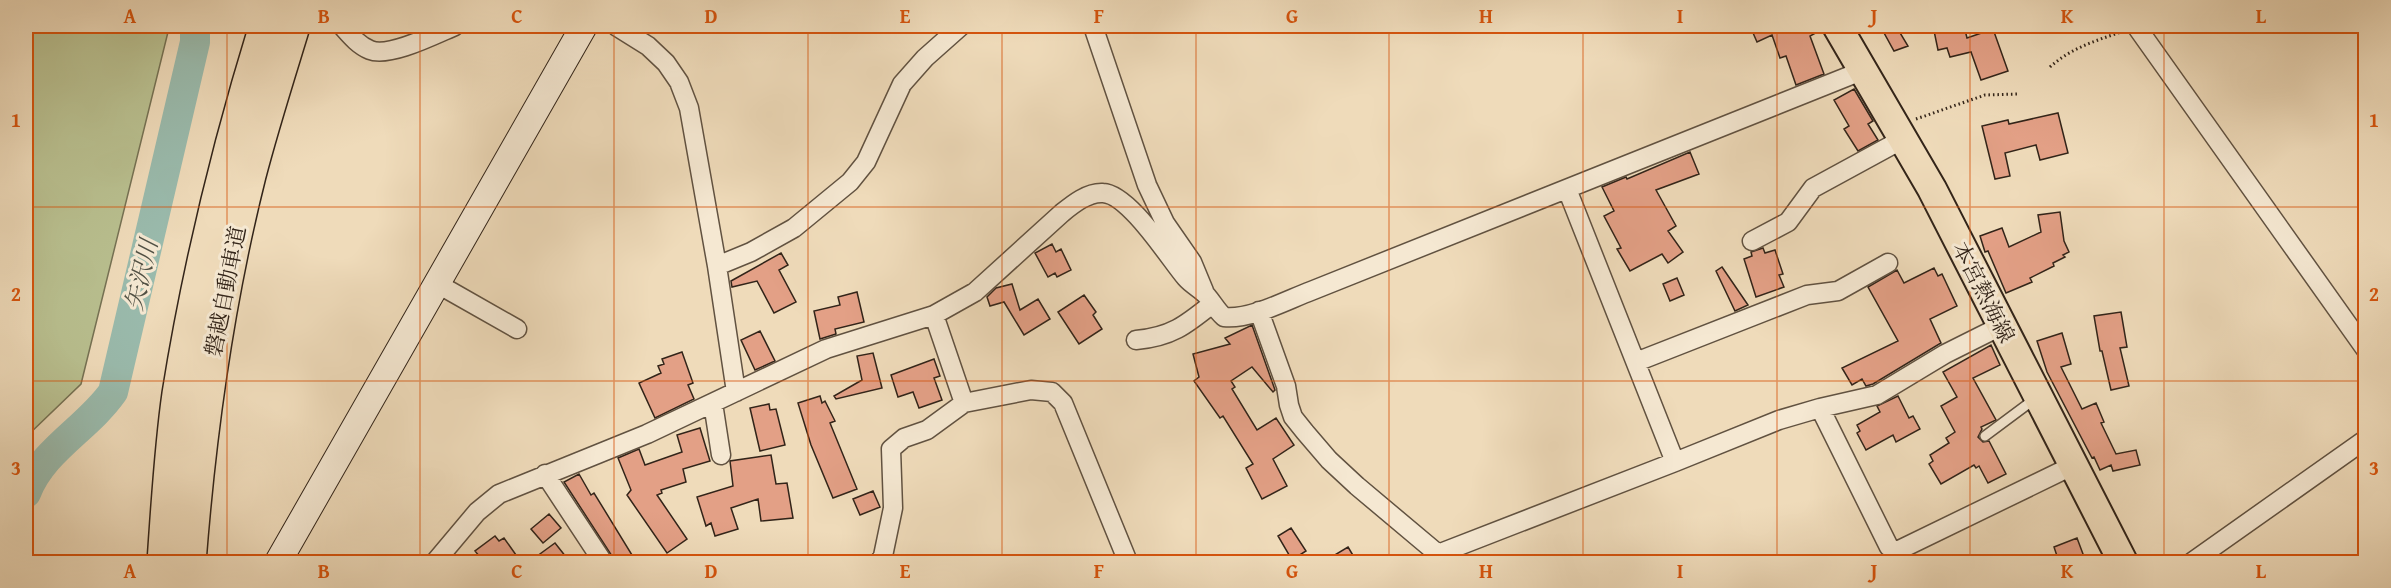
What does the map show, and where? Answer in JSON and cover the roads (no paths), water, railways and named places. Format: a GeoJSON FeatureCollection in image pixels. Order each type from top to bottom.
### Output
{"type":"FeatureCollection","features":[{"type":"Feature","properties":{"kind":"highway","name":"磐越自動車道"},"geometry":{"type":"LineString","coordinates":[[164,562],[179,395],[200,282],[224,173],[266,26]]}},
{"type":"Feature","properties":{"kind":"highway","name":"磐越自動車道"},"geometry":{"type":"LineString","coordinates":[[189,562],[205,398],[224,286],[249,174],[293,26]]}},
{"type":"Feature","properties":{"kind":"main road","name":"本宮熱海線"},"geometry":{"type":"LineString","coordinates":[[1837,26],[1932,189],[2123,562]]}},
{"type":"Feature","properties":{"kind":"street"},"geometry":{"type":"LineString","coordinates":[[342,26],[360,45],[379,52],[455,26]]}},
{"type":"Feature","properties":{"kind":"street"},"geometry":{"type":"LineString","coordinates":[[281,561],[436,283],[584,26]]}},
{"type":"Feature","properties":{"kind":"street"},"geometry":{"type":"LineString","coordinates":[[616,26],[648,46],[666,63],[685,93],[698,150],[736,392]]}},
{"type":"Feature","properties":{"kind":"street"},"geometry":{"type":"LineString","coordinates":[[717,266],[752,252],[794,228],[850,182],[866,162],[902,84],[925,58],[961,26]]}},
{"type":"Feature","properties":{"kind":"street"},"geometry":{"type":"LineString","coordinates":[[1092,26],[1147,185],[1165,223],[1192,262],[1209,300]]}},
{"type":"Feature","properties":{"kind":"street"},"geometry":{"type":"LineString","coordinates":[[2137,26],[2366,350]]}},
{"type":"Feature","properties":{"kind":"street"},"geometry":{"type":"LineString","coordinates":[[435,562],[488,501],[545,474],[647,434],[826,349],[934,315],[975,292],[1076,202],[1103,192],[1116,197],[1140,219],[1187,280],[1224,317],[1232,318],[1259,311],[1864,70]]}},
{"type":"Feature","properties":{"kind":"street"},"geometry":{"type":"LineString","coordinates":[[1752,241],[1788,222],[1814,188],[1900,133]]}},
{"type":"Feature","properties":{"kind":"street"},"geometry":{"type":"LineString","coordinates":[[1567,189],[1675,462]]}},
{"type":"Feature","properties":{"kind":"street"},"geometry":{"type":"LineString","coordinates":[[1636,362],[1807,295],[1838,291],[1888,263]]}},
{"type":"Feature","properties":{"kind":"street"},"geometry":{"type":"LineString","coordinates":[[436,283],[516,329]]}},
{"type":"Feature","properties":{"kind":"street"},"geometry":{"type":"LineString","coordinates":[[1136,340],[1158,338],[1183,327],[1209,300]]}},
{"type":"Feature","properties":{"kind":"street"},"geometry":{"type":"LineString","coordinates":[[1259,311],[1286,386],[1293,417],[1329,460],[1434,558],[1454,562]]}},
{"type":"Feature","properties":{"kind":"street"},"geometry":{"type":"LineString","coordinates":[[934,315],[964,403]]}},
{"type":"Feature","properties":{"kind":"street"},"geometry":{"type":"LineString","coordinates":[[1434,558],[1779,420],[1877,395],[1945,354],[2001,326]]}},
{"type":"Feature","properties":{"kind":"street"},"geometry":{"type":"LineString","coordinates":[[879,562],[883,556],[893,508],[891,449],[904,438],[927,430],[964,403],[1031,390],[1052,392],[1063,403],[1128,562]]}},
{"type":"Feature","properties":{"kind":"street"},"geometry":{"type":"LineString","coordinates":[[713,403],[721,455]]}},
{"type":"Feature","properties":{"kind":"street"},"geometry":{"type":"LineString","coordinates":[[1820,408],[1888,547],[1897,551],[2072,466]]}},
{"type":"Feature","properties":{"kind":"street"},"geometry":{"type":"LineString","coordinates":[[2192,562],[2366,439]]}},
{"type":"Feature","properties":{"kind":"street"},"geometry":{"type":"LineString","coordinates":[[545,474],[603,562]]}},
{"type":"Feature","properties":{"kind":"street"},"geometry":{"type":"LineString","coordinates":[[2106,562],[2104,548],[2107,534]]}},
{"type":"Feature","properties":{"kind":"lane"},"geometry":{"type":"LineString","coordinates":[[1985,436],[2037,397]]}},
{"type":"Feature","properties":{"kind":"waterway","name":"矢沢川"},"geometry":{"type":"LineString","coordinates":[[26,493],[43,464],[54,451],[91,417],[113,392],[195,42],[195,26]]}}]}
